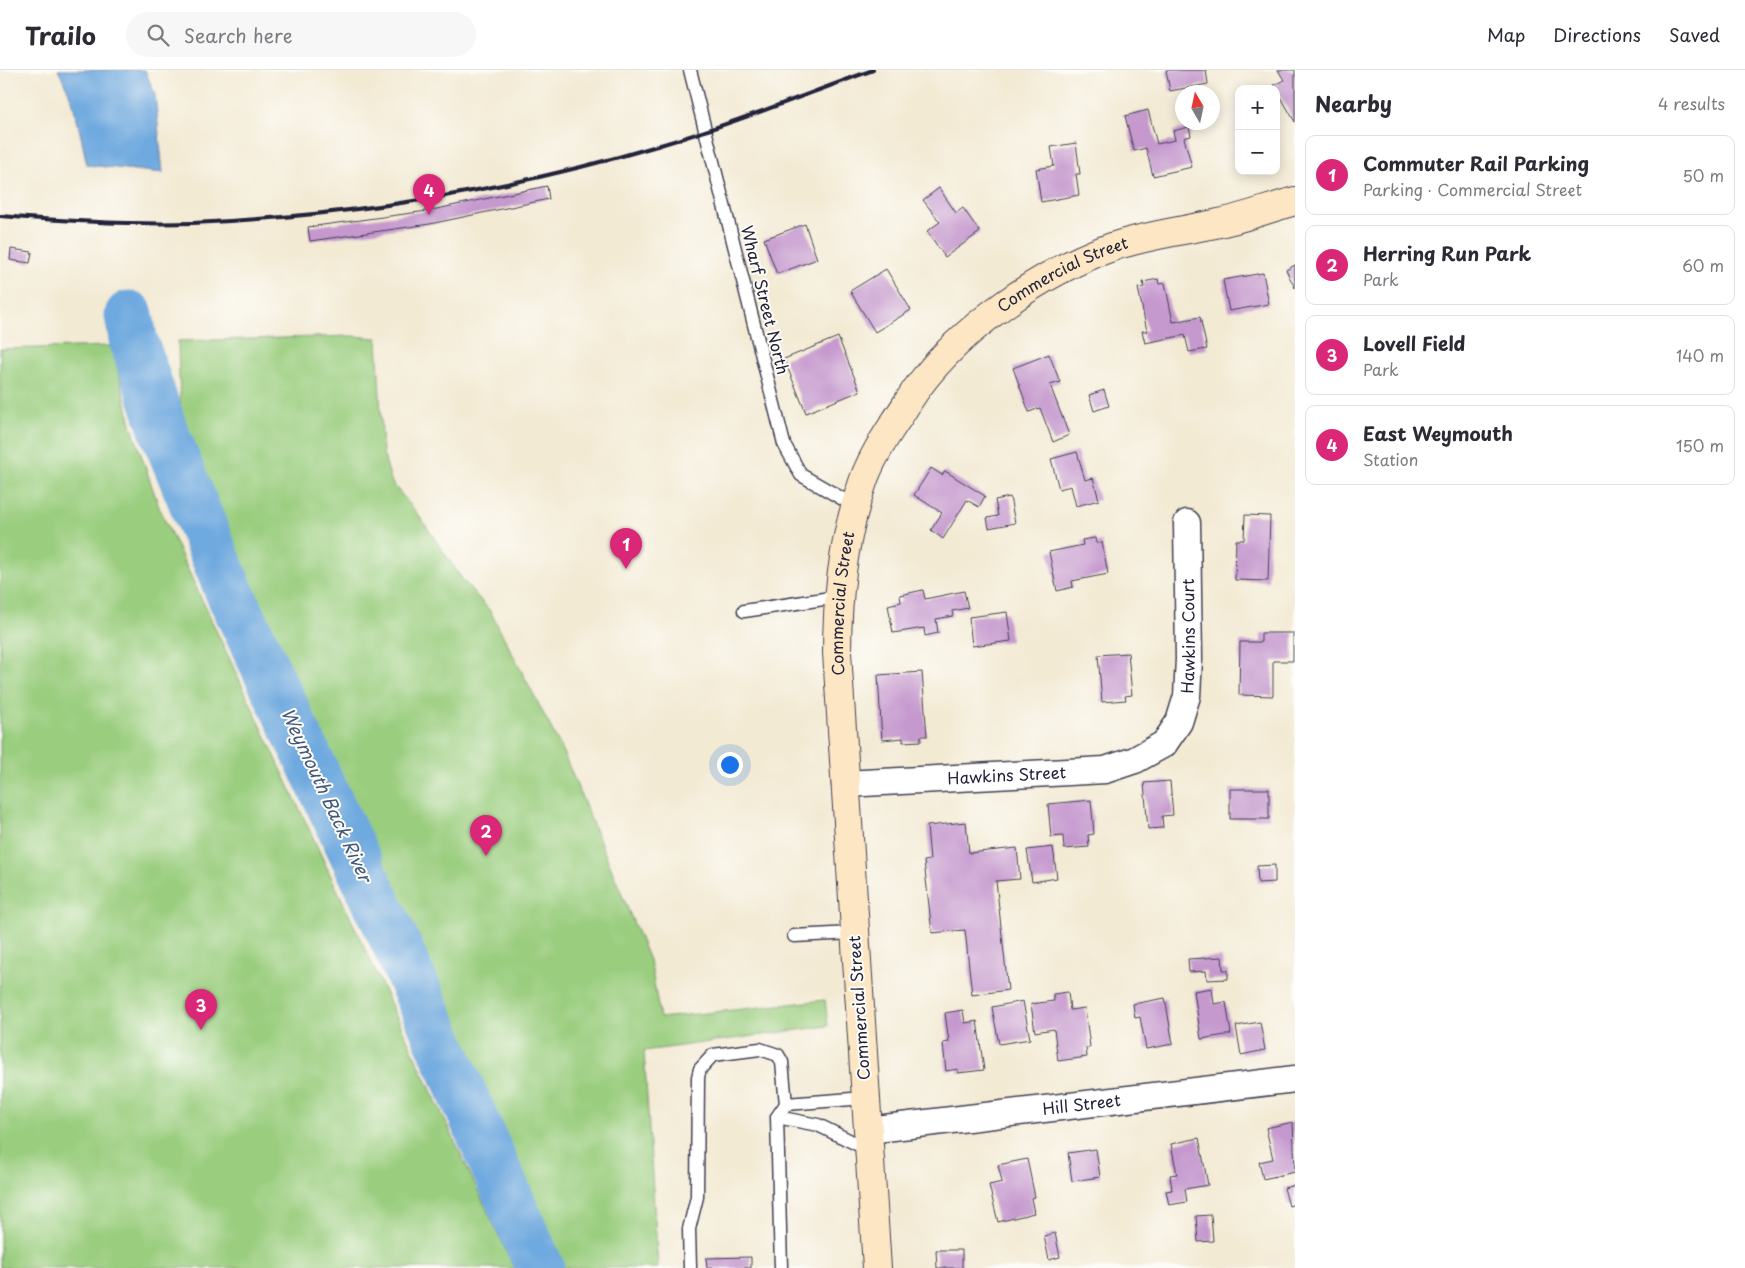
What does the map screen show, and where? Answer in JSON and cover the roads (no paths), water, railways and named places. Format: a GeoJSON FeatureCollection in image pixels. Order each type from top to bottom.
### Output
{"type":"FeatureCollection","features":[{"type":"Feature","properties":{"kind":"main road","name":"Commercial Street"},"geometry":{"type":"LineString","coordinates":[[877,1268],[853,933],[837,652],[838,597],[842,557],[864,479],[885,438],[919,386],[970,330],[1052,274],[1112,247],[1151,236],[1220,223],[1295,201]]}},
{"type":"Feature","properties":{"kind":"street","name":"Hawkins Court"},"geometry":{"type":"LineString","coordinates":[[1164,744],[1179,722],[1187,696],[1189,659],[1187,523]]}},
{"type":"Feature","properties":{"kind":"street","name":"Hawkins Street"},"geometry":{"type":"LineString","coordinates":[[845,784],[1105,770],[1135,760],[1164,744]]}},
{"type":"Feature","properties":{"kind":"street","name":"Hill Street"},"geometry":{"type":"LineString","coordinates":[[868,1140],[1295,1080]]}},
{"type":"Feature","properties":{"kind":"lane","name":"Wharf Street North"},"geometry":{"type":"LineString","coordinates":[[690,70],[784,444],[792,462],[802,476],[855,506]]}},
{"type":"Feature","properties":{"kind":"lane"},"geometry":{"type":"LineString","coordinates":[[744,611],[838,597]]}},
{"type":"Feature","properties":{"kind":"lane"},"geometry":{"type":"LineString","coordinates":[[794,936],[853,933]]}},
{"type":"Feature","properties":{"kind":"lane"},"geometry":{"type":"LineString","coordinates":[[690,1268],[689,1230],[697,1197],[696,1089],[700,1069],[707,1060],[719,1052],[760,1050],[778,1055],[782,1062],[786,1104],[777,1117],[781,1268]]}},
{"type":"Feature","properties":{"kind":"lane"},"geometry":{"type":"LineString","coordinates":[[786,1104],[865,1098]]}},
{"type":"Feature","properties":{"kind":"lane"},"geometry":{"type":"LineString","coordinates":[[777,1117],[818,1125],[868,1140]]}},
{"type":"Feature","properties":{"kind":"water"},"geometry":{"type":"Polygon","coordinates":[[[58,70],[145,70],[155,95],[163,173],[87,165],[73,104],[58,70]]]}},
{"type":"Feature","properties":{"kind":"waterway","name":"Weymouth Back River"},"geometry":{"type":"LineString","coordinates":[[129,315],[133,339],[163,429],[229,591],[394,939],[540,1268]]}},
{"type":"Feature","properties":{"kind":"railway"},"geometry":{"type":"LineString","coordinates":[[0,216],[96,222],[193,223],[252,220],[427,199],[543,176],[657,146],[738,120],[873,70]]}},
{"type":"Feature","properties":{"kind":"place","name":"East Weymouth"},"geometry":{"type":"Point","coordinates":[429,215]}},
{"type":"Feature","properties":{"kind":"place","name":"Commuter Rail Parking"},"geometry":{"type":"Point","coordinates":[626,569]}},
{"type":"Feature","properties":{"kind":"place","name":"Herring Run Park"},"geometry":{"type":"Point","coordinates":[486,856]}},
{"type":"Feature","properties":{"kind":"place","name":"Lovell Field"},"geometry":{"type":"Point","coordinates":[201,1030]}}]}
